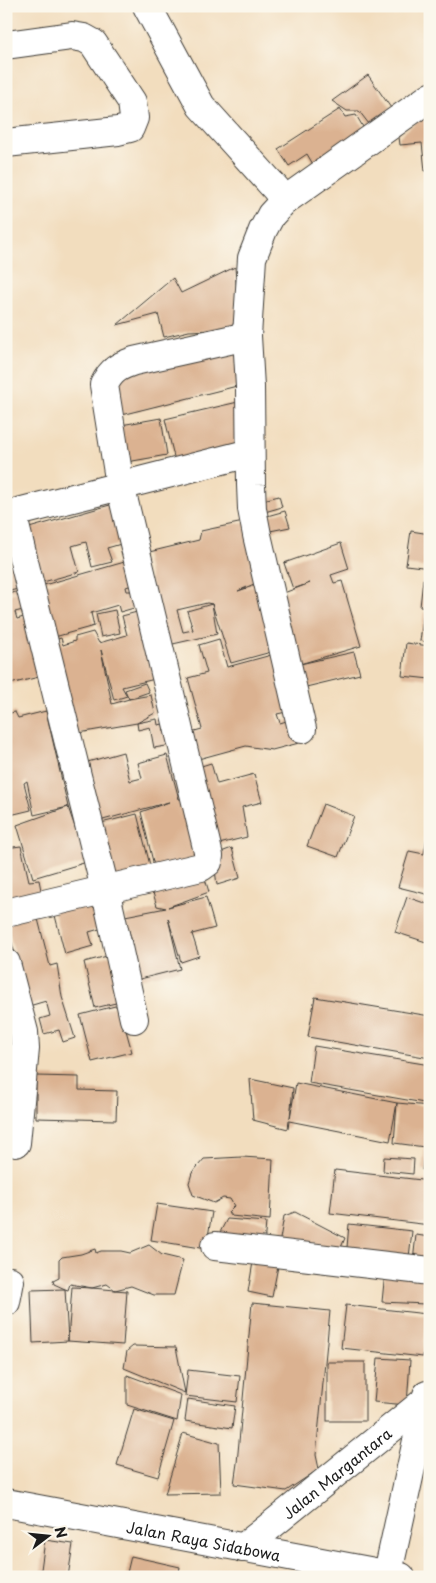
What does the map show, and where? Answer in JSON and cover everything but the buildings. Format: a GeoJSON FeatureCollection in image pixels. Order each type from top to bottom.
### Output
{"type":"FeatureCollection","features":[{"type":"Feature","properties":{"kind":"main road"},"geometry":{"type":"LineString","coordinates":[[147,6],[201,106],[280,195]]}},
{"type":"Feature","properties":{"kind":"main road"},"geometry":{"type":"LineString","coordinates":[[6,45],[72,36],[84,38],[93,43],[132,102],[134,118],[130,128],[118,131],[6,143]]}},
{"type":"Feature","properties":{"kind":"main road"},"geometry":{"type":"LineString","coordinates":[[302,729],[252,509],[250,387],[247,336],[252,258],[262,230],[272,215],[280,195],[430,97]]}},
{"type":"Feature","properties":{"kind":"main road"},"geometry":{"type":"LineString","coordinates":[[6,913],[201,866],[208,862],[120,485],[104,385],[109,374],[117,367],[134,361],[247,336]]}},
{"type":"Feature","properties":{"kind":"main road"},"geometry":{"type":"LineString","coordinates":[[134,1019],[105,889],[9,514],[250,453]]}},
{"type":"Feature","properties":{"kind":"main road"},"geometry":{"type":"LineString","coordinates":[[6,963],[24,1032],[15,1058],[16,1143]]}},
{"type":"Feature","properties":{"kind":"main road"},"geometry":{"type":"LineString","coordinates":[[215,1246],[430,1270]]}},
{"type":"Feature","properties":{"kind":"main road"},"geometry":{"type":"LineString","coordinates":[[392,1576],[429,1393]]}},
{"type":"Feature","properties":{"kind":"main road","name":"Jalan Margantara"},"geometry":{"type":"LineString","coordinates":[[243,1548],[429,1393]]}},
{"type":"Feature","properties":{"kind":"main road","name":"Jalan Raya Sidabowa"},"geometry":{"type":"LineString","coordinates":[[6,1503],[392,1576]]}}]}
